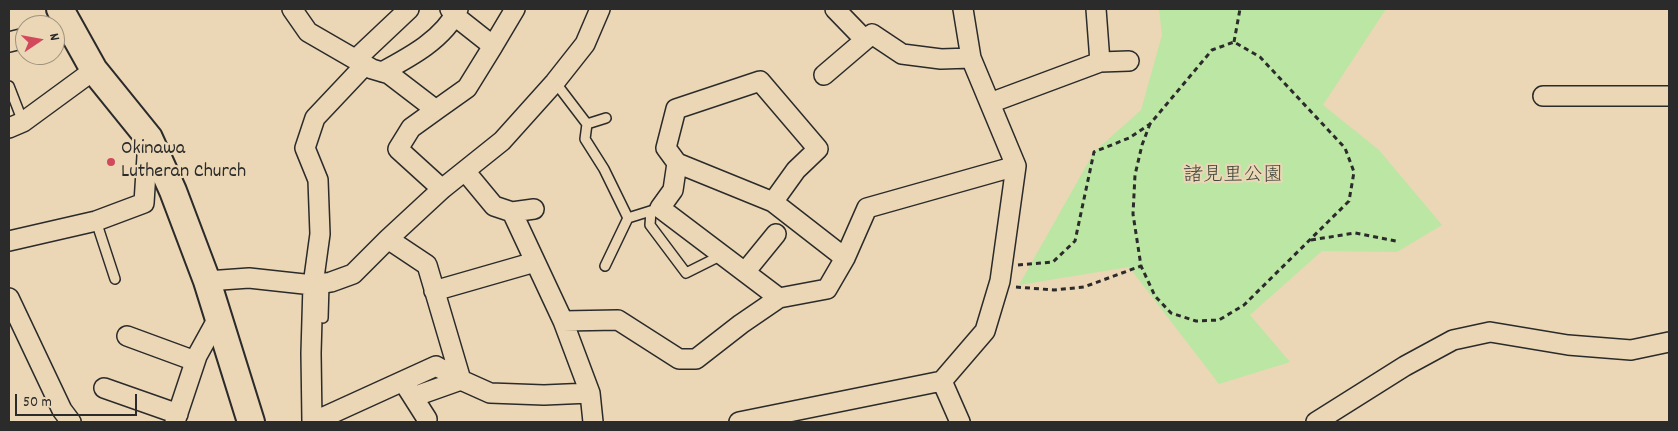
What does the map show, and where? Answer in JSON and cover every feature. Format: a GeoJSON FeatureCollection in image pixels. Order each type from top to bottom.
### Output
{"type":"FeatureCollection","features":[{"type":"Feature","properties":{"kind":"street"},"geometry":{"type":"LineString","coordinates":[[292,9],[308,32],[368,65],[389,74],[436,110]]}},
{"type":"Feature","properties":{"kind":"street"},"geometry":{"type":"LineString","coordinates":[[409,9],[368,65],[315,118],[305,148],[318,180],[320,234],[319,284],[311,353],[313,422],[408,389],[436,366],[490,393],[544,395],[590,393]]}},
{"type":"Feature","properties":{"kind":"street"},"geometry":{"type":"LineString","coordinates":[[442,189],[398,148],[411,128],[467,88],[515,9]]}},
{"type":"Feature","properties":{"kind":"street"},"geometry":{"type":"LineString","coordinates":[[207,281],[249,278],[319,284],[353,274],[442,189],[502,141],[555,82],[585,44],[600,9]]}},
{"type":"Feature","properties":{"kind":"street"},"geometry":{"type":"LineString","coordinates":[[835,9],[865,40]]}},
{"type":"Feature","properties":{"kind":"street"},"geometry":{"type":"LineString","coordinates":[[739,422],[942,381],[985,331],[1005,266],[1016,166],[971,58],[963,9]]}},
{"type":"Feature","properties":{"kind":"street"},"geometry":{"type":"LineString","coordinates":[[1096,9],[1100,62]]}},
{"type":"Feature","properties":{"kind":"street"},"geometry":{"type":"LineString","coordinates":[[368,65],[415,54],[442,31],[454,11],[493,46]]}},
{"type":"Feature","properties":{"kind":"street"},"geometry":{"type":"LineString","coordinates":[[65,27],[94,70],[149,138],[173,191],[207,281],[251,422]]}},
{"type":"Feature","properties":{"kind":"street"},"geometry":{"type":"LineString","coordinates":[[824,75],[872,34],[902,54],[941,59],[971,58]]}},
{"type":"Feature","properties":{"kind":"street"},"geometry":{"type":"LineString","coordinates":[[990,103],[1100,62],[1129,61]]}},
{"type":"Feature","properties":{"kind":"street"},"geometry":{"type":"LineString","coordinates":[[16,125],[94,70]]}},
{"type":"Feature","properties":{"kind":"street"},"geometry":{"type":"LineString","coordinates":[[773,202],[796,170],[818,149],[760,81],[676,109],[666,148],[677,163],[773,202],[846,258]]}},
{"type":"Feature","properties":{"kind":"street"},"geometry":{"type":"LineString","coordinates":[[1543,96],[1669,96]]}},
{"type":"Feature","properties":{"kind":"street"},"geometry":{"type":"LineString","coordinates":[[9,241],[96,221],[144,203],[149,138]]}},
{"type":"Feature","properties":{"kind":"street"},"geometry":{"type":"LineString","coordinates":[[673,190],[677,163]]}},
{"type":"Feature","properties":{"kind":"street"},"geometry":{"type":"LineString","coordinates":[[563,321],[618,320],[679,359],[696,359],[779,298],[826,289],[846,258],[867,208],[1016,166]]}},
{"type":"Feature","properties":{"kind":"street"},"geometry":{"type":"LineString","coordinates":[[465,171],[494,206],[512,212],[534,209]]}},
{"type":"Feature","properties":{"kind":"street"},"geometry":{"type":"LineString","coordinates":[[712,178],[673,190],[656,209],[779,298]]}},
{"type":"Feature","properties":{"kind":"street"},"geometry":{"type":"LineString","coordinates":[[512,212],[563,321],[590,393],[593,422]]}},
{"type":"Feature","properties":{"kind":"street"},"geometry":{"type":"LineString","coordinates":[[745,272],[776,234]]}},
{"type":"Feature","properties":{"kind":"street"},"geometry":{"type":"LineString","coordinates":[[388,239],[427,265],[461,380]]}},
{"type":"Feature","properties":{"kind":"street"},"geometry":{"type":"LineString","coordinates":[[434,291],[535,262]]}},
{"type":"Feature","properties":{"kind":"street"},"geometry":{"type":"LineString","coordinates":[[9,298],[62,410],[71,422]]}},
{"type":"Feature","properties":{"kind":"street"},"geometry":{"type":"LineString","coordinates":[[104,388],[177,418],[195,361],[218,318]]}},
{"type":"Feature","properties":{"kind":"street"},"geometry":{"type":"LineString","coordinates":[[1316,422],[1405,366],[1453,340],[1490,332],[1568,345],[1631,350],[1669,342]]}},
{"type":"Feature","properties":{"kind":"street"},"geometry":{"type":"LineString","coordinates":[[127,336],[195,361]]}},
{"type":"Feature","properties":{"kind":"street"},"geometry":{"type":"LineString","coordinates":[[942,381],[960,422]]}},
{"type":"Feature","properties":{"kind":"street"},"geometry":{"type":"LineString","coordinates":[[408,389],[427,420]]}},
{"type":"Feature","properties":{"kind":"lane"},"geometry":{"type":"LineString","coordinates":[[555,82],[587,124],[584,139],[604,169],[628,218]]}},
{"type":"Feature","properties":{"kind":"lane"},"geometry":{"type":"LineString","coordinates":[[9,86],[16,125]]}},
{"type":"Feature","properties":{"kind":"lane"},"geometry":{"type":"LineString","coordinates":[[587,124],[606,118]]}},
{"type":"Feature","properties":{"kind":"lane"},"geometry":{"type":"LineString","coordinates":[[605,266],[628,218],[656,209]]}},
{"type":"Feature","properties":{"kind":"lane"},"geometry":{"type":"LineString","coordinates":[[656,209],[650,225],[686,273],[722,255]]}},
{"type":"Feature","properties":{"kind":"lane"},"geometry":{"type":"LineString","coordinates":[[96,221],[115,279]]}},
{"type":"Feature","properties":{"kind":"lane"},"geometry":{"type":"LineString","coordinates":[[319,284],[323,318]]}},
{"type":"Feature","properties":{"kind":"path"},"geometry":{"type":"LineString","coordinates":[[1234,42],[1240,9]]}},
{"type":"Feature","properties":{"kind":"path"},"geometry":{"type":"LineString","coordinates":[[1141,266],[1084,287],[1054,290],[1013,287],[1005,266],[1053,262],[1075,241],[1094,152],[1129,138],[1150,124],[1212,50],[1234,42],[1260,57],[1346,148],[1354,172],[1350,202],[1244,305],[1219,320],[1196,321],[1171,313],[1155,296],[1141,266],[1133,214],[1135,174],[1142,145],[1150,124]]}},
{"type":"Feature","properties":{"kind":"path"},"geometry":{"type":"LineString","coordinates":[[1310,240],[1355,233],[1396,241]]}},
{"type":"Feature","properties":{"kind":"green space","name":"諸見里公園"},"geometry":{"type":"Polygon","coordinates":[[[1159,9],[1386,9],[1323,105],[1379,150],[1442,225],[1397,252],[1322,251],[1250,315],[1290,362],[1219,384],[1129,267],[1019,285],[1094,152],[1141,110],[1162,35],[1159,9]]]}},
{"type":"Feature","properties":{"kind":"place","name":"Okinawa Lutheran Church"},"geometry":{"type":"Point","coordinates":[111,162]}}]}
